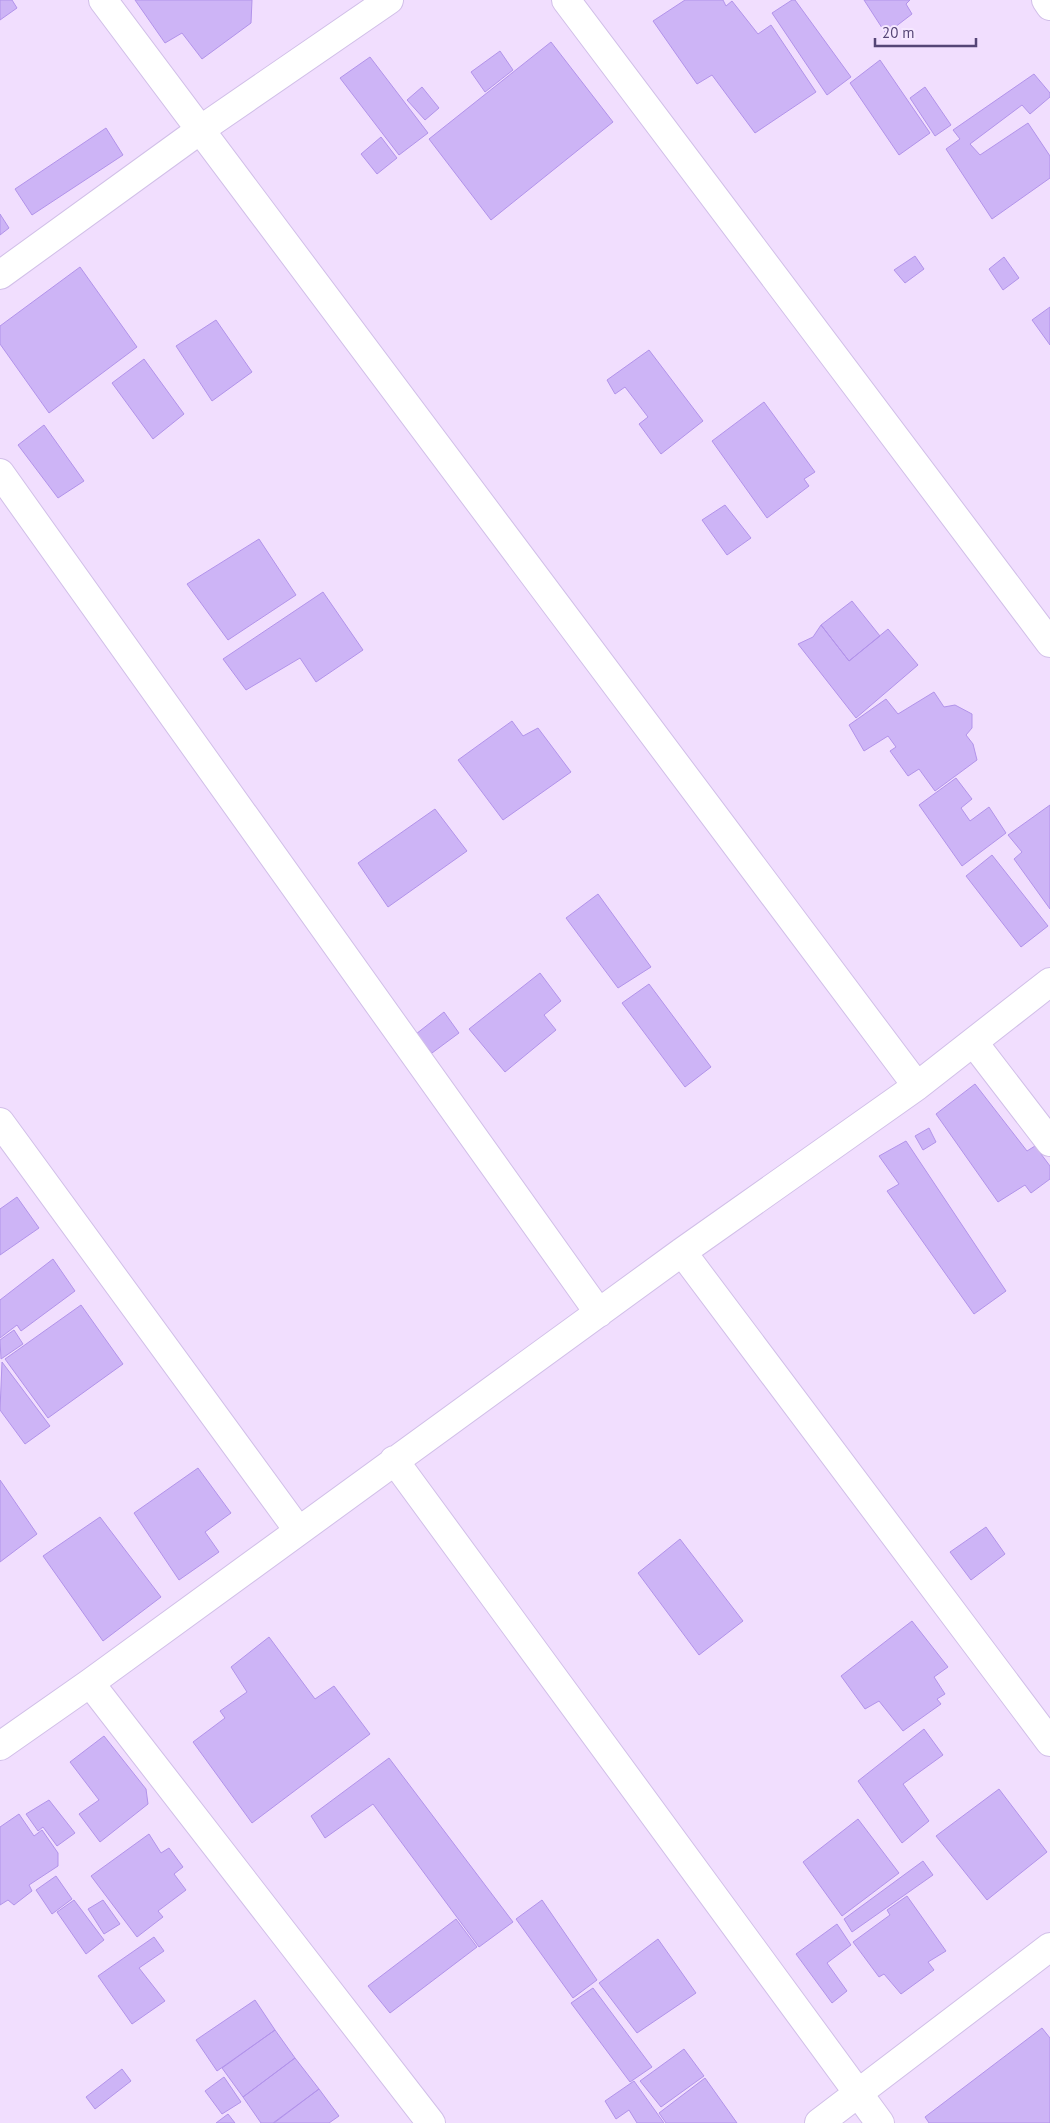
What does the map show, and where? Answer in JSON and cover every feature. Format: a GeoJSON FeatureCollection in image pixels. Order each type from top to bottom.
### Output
{"type":"FeatureCollection","features":[{"type":"Feature","properties":{"kind":"street"},"geometry":{"type":"LineString","coordinates":[[103,0],[917,1086]]}},
{"type":"Feature","properties":{"kind":"street"},"geometry":{"type":"LineString","coordinates":[[0,274],[200,130],[389,0]]}},
{"type":"Feature","properties":{"kind":"street"},"geometry":{"type":"LineString","coordinates":[[566,0],[1050,643]]}},
{"type":"Feature","properties":{"kind":"street"},"geometry":{"type":"LineString","coordinates":[[1046,0],[1050,6]]}},
{"type":"Feature","properties":{"kind":"street"},"geometry":{"type":"LineString","coordinates":[[0,473],[599,1313]]}},
{"type":"Feature","properties":{"kind":"street"},"geometry":{"type":"LineString","coordinates":[[0,1746],[90,1683],[682,1252],[917,1086],[1050,982]]}},
{"type":"Feature","properties":{"kind":"street"},"geometry":{"type":"LineString","coordinates":[[974,1043],[1050,1142]]}},
{"type":"Feature","properties":{"kind":"street"},"geometry":{"type":"LineString","coordinates":[[0,1122],[298,1530]]}},
{"type":"Feature","properties":{"kind":"street"},"geometry":{"type":"LineString","coordinates":[[682,1252],[1050,1742]]}},
{"type":"Feature","properties":{"kind":"street"},"geometry":{"type":"LineString","coordinates":[[394,1460],[880,2123]]}},
{"type":"Feature","properties":{"kind":"street"},"geometry":{"type":"LineString","coordinates":[[90,1683],[431,2123]]}},
{"type":"Feature","properties":{"kind":"street"},"geometry":{"type":"LineString","coordinates":[[819,2123],[1050,1947]]}},
{"type":"Feature","properties":{"kind":"building"},"geometry":{"type":"Polygon","coordinates":[[[0,0],[12,0],[17,8],[0,20],[0,0]]]}},
{"type":"Feature","properties":{"kind":"building"},"geometry":{"type":"Polygon","coordinates":[[[135,0],[252,0],[251,23],[202,59],[182,33],[165,43],[135,0]]]}},
{"type":"Feature","properties":{"kind":"building"},"geometry":{"type":"Polygon","coordinates":[[[685,0],[723,0],[726,6],[732,1],[758,34],[771,25],[816,92],[755,133],[712,75],[697,84],[653,21],[685,0]]]}},
{"type":"Feature","properties":{"kind":"building"},"geometry":{"type":"Polygon","coordinates":[[[795,0],[851,77],[827,95],[772,13],[795,0]]]}},
{"type":"Feature","properties":{"kind":"building"},"geometry":{"type":"Polygon","coordinates":[[[864,0],[910,0],[906,4],[912,14],[886,34],[864,0]]]}},
{"type":"Feature","properties":{"kind":"building"},"geometry":{"type":"Polygon","coordinates":[[[551,42],[613,122],[491,220],[429,139],[551,42]]]}},
{"type":"Feature","properties":{"kind":"building"},"geometry":{"type":"Polygon","coordinates":[[[500,51],[513,70],[485,92],[471,72],[500,51]]]}},
{"type":"Feature","properties":{"kind":"building"},"geometry":{"type":"Polygon","coordinates":[[[370,57],[428,133],[399,155],[340,78],[370,57]]]}},
{"type":"Feature","properties":{"kind":"building"},"geometry":{"type":"Polygon","coordinates":[[[880,60],[930,133],[899,155],[850,83],[880,60]]]}},
{"type":"Feature","properties":{"kind":"building"},"geometry":{"type":"Polygon","coordinates":[[[1034,74],[1050,93],[1050,97],[1030,114],[1022,105],[970,144],[980,155],[1028,123],[1050,156],[1050,178],[992,219],[946,149],[960,139],[953,130],[1034,74]]]}},
{"type":"Feature","properties":{"kind":"building"},"geometry":{"type":"Polygon","coordinates":[[[422,87],[439,108],[425,120],[407,100],[422,87]]]}},
{"type":"Feature","properties":{"kind":"building"},"geometry":{"type":"Polygon","coordinates":[[[925,87],[951,125],[935,136],[910,98],[925,87]]]}},
{"type":"Feature","properties":{"kind":"building"},"geometry":{"type":"Polygon","coordinates":[[[106,128],[123,155],[32,215],[15,189],[106,128]]]}},
{"type":"Feature","properties":{"kind":"building"},"geometry":{"type":"Polygon","coordinates":[[[381,137],[397,158],[377,174],[361,154],[381,137]]]}},
{"type":"Feature","properties":{"kind":"building"},"geometry":{"type":"Polygon","coordinates":[[[0,214],[9,228],[0,235],[0,214]]]}},
{"type":"Feature","properties":{"kind":"building"},"geometry":{"type":"Polygon","coordinates":[[[915,256],[924,269],[905,283],[894,270],[915,256]]]}},
{"type":"Feature","properties":{"kind":"building"},"geometry":{"type":"Polygon","coordinates":[[[1004,257],[1019,278],[1003,290],[989,269],[1004,257]]]}},
{"type":"Feature","properties":{"kind":"building"},"geometry":{"type":"Polygon","coordinates":[[[80,267],[137,347],[49,413],[0,344],[0,326],[80,267]]]}},
{"type":"Feature","properties":{"kind":"building"},"geometry":{"type":"Polygon","coordinates":[[[1050,307],[1050,345],[1032,320],[1050,307]]]}},
{"type":"Feature","properties":{"kind":"building"},"geometry":{"type":"Polygon","coordinates":[[[216,320],[252,372],[212,401],[176,346],[216,320]]]}},
{"type":"Feature","properties":{"kind":"building"},"geometry":{"type":"Polygon","coordinates":[[[649,350],[703,421],[661,454],[639,424],[648,417],[625,387],[615,394],[607,380],[649,350]]]}},
{"type":"Feature","properties":{"kind":"building"},"geometry":{"type":"Polygon","coordinates":[[[144,359],[184,414],[153,439],[112,383],[144,359]]]}},
{"type":"Feature","properties":{"kind":"building"},"geometry":{"type":"Polygon","coordinates":[[[764,402],[815,472],[804,479],[809,486],[767,518],[712,441],[764,402]]]}},
{"type":"Feature","properties":{"kind":"building"},"geometry":{"type":"Polygon","coordinates":[[[44,425],[84,481],[58,498],[18,445],[44,425]]]}},
{"type":"Feature","properties":{"kind":"building"},"geometry":{"type":"Polygon","coordinates":[[[725,505],[751,538],[727,555],[702,520],[725,505]]]}},
{"type":"Feature","properties":{"kind":"building"},"geometry":{"type":"Polygon","coordinates":[[[259,539],[296,595],[228,640],[187,584],[259,539]]]}},
{"type":"Feature","properties":{"kind":"building"},"geometry":{"type":"Polygon","coordinates":[[[323,592],[363,650],[316,682],[300,658],[246,690],[223,659],[323,592]]]}},
{"type":"Feature","properties":{"kind":"building"},"geometry":{"type":"Polygon","coordinates":[[[852,601],[880,636],[849,661],[821,625],[852,601]]]}},
{"type":"Feature","properties":{"kind":"building"},"geometry":{"type":"Polygon","coordinates":[[[821,625],[849,661],[888,629],[918,665],[856,718],[798,644],[813,637],[821,625]]]}},
{"type":"Feature","properties":{"kind":"building"},"geometry":{"type":"Polygon","coordinates":[[[934,692],[944,707],[955,705],[972,714],[972,728],[966,735],[973,744],[977,760],[935,791],[919,769],[908,776],[890,751],[896,747],[888,736],[864,751],[849,725],[886,699],[898,714],[934,692]]]}},
{"type":"Feature","properties":{"kind":"building"},"geometry":{"type":"Polygon","coordinates":[[[512,721],[523,736],[538,728],[571,772],[503,820],[458,760],[512,721]]]}},
{"type":"Feature","properties":{"kind":"building"},"geometry":{"type":"Polygon","coordinates":[[[956,778],[972,799],[961,808],[970,821],[989,807],[1006,833],[962,866],[919,805],[956,778]]]}},
{"type":"Feature","properties":{"kind":"building"},"geometry":{"type":"Polygon","coordinates":[[[1050,805],[1050,909],[1014,859],[1022,852],[1008,835],[1050,805]]]}},
{"type":"Feature","properties":{"kind":"building"},"geometry":{"type":"Polygon","coordinates":[[[435,809],[467,851],[388,907],[358,863],[435,809]]]}},
{"type":"Feature","properties":{"kind":"building"},"geometry":{"type":"Polygon","coordinates":[[[992,855],[1048,926],[1021,947],[966,876],[992,855]]]}},
{"type":"Feature","properties":{"kind":"building"},"geometry":{"type":"Polygon","coordinates":[[[598,894],[651,967],[618,988],[566,918],[598,894]]]}},
{"type":"Feature","properties":{"kind":"building"},"geometry":{"type":"Polygon","coordinates":[[[540,973],[561,1001],[544,1015],[556,1030],[505,1072],[469,1029],[540,973]]]}},
{"type":"Feature","properties":{"kind":"building"},"geometry":{"type":"Polygon","coordinates":[[[649,984],[711,1067],[685,1087],[622,1003],[649,984]]]}},
{"type":"Feature","properties":{"kind":"building"},"geometry":{"type":"Polygon","coordinates":[[[444,1012],[459,1033],[432,1053],[416,1034],[444,1012]]]}},
{"type":"Feature","properties":{"kind":"building"},"geometry":{"type":"Polygon","coordinates":[[[975,1084],[1027,1151],[1035,1146],[1050,1166],[1050,1179],[1031,1193],[1025,1185],[998,1202],[936,1114],[975,1084]]]}},
{"type":"Feature","properties":{"kind":"building"},"geometry":{"type":"Polygon","coordinates":[[[929,1128],[936,1142],[923,1150],[915,1136],[929,1128]]]}},
{"type":"Feature","properties":{"kind":"building"},"geometry":{"type":"Polygon","coordinates":[[[906,1141],[1006,1291],[974,1314],[887,1191],[899,1184],[879,1156],[906,1141]]]}},
{"type":"Feature","properties":{"kind":"building"},"geometry":{"type":"Polygon","coordinates":[[[17,1197],[39,1228],[0,1255],[0,1209],[17,1197]]]}},
{"type":"Feature","properties":{"kind":"building"},"geometry":{"type":"Polygon","coordinates":[[[53,1259],[75,1291],[21,1331],[17,1325],[0,1338],[0,1300],[53,1259]]]}},
{"type":"Feature","properties":{"kind":"building"},"geometry":{"type":"Polygon","coordinates":[[[81,1305],[123,1364],[48,1418],[5,1359],[81,1305]]]}},
{"type":"Feature","properties":{"kind":"building"},"geometry":{"type":"Polygon","coordinates":[[[14,1330],[23,1344],[1,1359],[0,1340],[14,1330]]]}},
{"type":"Feature","properties":{"kind":"building"},"geometry":{"type":"Polygon","coordinates":[[[2,1362],[50,1426],[25,1444],[0,1410],[2,1362]]]}},
{"type":"Feature","properties":{"kind":"building"},"geometry":{"type":"Polygon","coordinates":[[[198,1468],[231,1513],[205,1532],[219,1552],[179,1580],[134,1513],[198,1468]]]}},
{"type":"Feature","properties":{"kind":"building"},"geometry":{"type":"Polygon","coordinates":[[[0,1480],[37,1534],[0,1562],[0,1480]]]}},
{"type":"Feature","properties":{"kind":"building"},"geometry":{"type":"Polygon","coordinates":[[[100,1517],[161,1597],[103,1641],[43,1556],[100,1517]]]}},
{"type":"Feature","properties":{"kind":"building"},"geometry":{"type":"Polygon","coordinates":[[[986,1527],[1005,1554],[971,1580],[950,1552],[986,1527]]]}},
{"type":"Feature","properties":{"kind":"building"},"geometry":{"type":"Polygon","coordinates":[[[680,1539],[743,1621],[699,1655],[638,1573],[680,1539]]]}},
{"type":"Feature","properties":{"kind":"building"},"geometry":{"type":"Polygon","coordinates":[[[912,1621],[948,1667],[934,1677],[945,1694],[937,1699],[941,1704],[903,1731],[879,1701],[865,1709],[841,1676],[912,1621]]]}},
{"type":"Feature","properties":{"kind":"building"},"geometry":{"type":"Polygon","coordinates":[[[269,1637],[315,1699],[334,1686],[370,1734],[252,1823],[193,1742],[225,1718],[220,1711],[247,1692],[231,1667],[269,1637]]]}},
{"type":"Feature","properties":{"kind":"building"},"geometry":{"type":"Polygon","coordinates":[[[924,1729],[943,1755],[903,1784],[929,1821],[902,1843],[858,1781],[924,1729]]]}},
{"type":"Feature","properties":{"kind":"building"},"geometry":{"type":"Polygon","coordinates":[[[104,1736],[146,1789],[148,1804],[100,1842],[79,1814],[99,1800],[70,1762],[104,1736]]]}},
{"type":"Feature","properties":{"kind":"building"},"geometry":{"type":"Polygon","coordinates":[[[389,1758],[513,1922],[479,1947],[373,1804],[325,1838],[311,1816],[389,1758]]]}},
{"type":"Feature","properties":{"kind":"building"},"geometry":{"type":"Polygon","coordinates":[[[999,1789],[1047,1852],[987,1900],[936,1836],[999,1789]]]}},
{"type":"Feature","properties":{"kind":"building"},"geometry":{"type":"Polygon","coordinates":[[[49,1800],[75,1833],[57,1846],[43,1827],[38,1831],[26,1814],[49,1800]]]}},
{"type":"Feature","properties":{"kind":"building"},"geometry":{"type":"Polygon","coordinates":[[[19,1814],[34,1836],[42,1830],[58,1853],[58,1866],[29,1885],[32,1891],[14,1905],[8,1900],[0,1905],[0,1827],[19,1814]]]}},
{"type":"Feature","properties":{"kind":"building"},"geometry":{"type":"Polygon","coordinates":[[[858,1819],[899,1873],[842,1916],[803,1862],[858,1819]]]}},
{"type":"Feature","properties":{"kind":"building"},"geometry":{"type":"Polygon","coordinates":[[[149,1834],[161,1853],[169,1848],[183,1867],[174,1874],[186,1890],[158,1911],[163,1917],[137,1937],[91,1876],[149,1834]]]}},
{"type":"Feature","properties":{"kind":"building"},"geometry":{"type":"Polygon","coordinates":[[[923,1861],[933,1875],[852,1932],[844,1919],[923,1861]]]}},
{"type":"Feature","properties":{"kind":"building"},"geometry":{"type":"Polygon","coordinates":[[[56,1876],[72,1899],[52,1914],[36,1890],[56,1876]]]}},
{"type":"Feature","properties":{"kind":"building"},"geometry":{"type":"Polygon","coordinates":[[[907,1896],[946,1951],[928,1962],[934,1970],[901,1994],[884,1974],[879,1977],[853,1942],[890,1915],[887,1910],[907,1896]]]}},
{"type":"Feature","properties":{"kind":"building"},"geometry":{"type":"Polygon","coordinates":[[[74,1900],[104,1940],[86,1954],[57,1912],[74,1900]]]}},
{"type":"Feature","properties":{"kind":"building"},"geometry":{"type":"Polygon","coordinates":[[[103,1900],[120,1924],[104,1934],[88,1909],[103,1900]]]}},
{"type":"Feature","properties":{"kind":"building"},"geometry":{"type":"Polygon","coordinates":[[[542,1900],[597,1980],[573,1998],[516,1919],[542,1900]]]}},
{"type":"Feature","properties":{"kind":"building"},"geometry":{"type":"Polygon","coordinates":[[[456,1919],[477,1947],[390,2013],[368,1986],[456,1919]]]}},
{"type":"Feature","properties":{"kind":"building"},"geometry":{"type":"Polygon","coordinates":[[[837,1924],[851,1945],[827,1963],[847,1991],[832,2003],[796,1954],[837,1924]]]}},
{"type":"Feature","properties":{"kind":"building"},"geometry":{"type":"Polygon","coordinates":[[[154,1937],[164,1951],[139,1968],[165,2001],[132,2024],[98,1976],[154,1937]]]}},
{"type":"Feature","properties":{"kind":"building"},"geometry":{"type":"Polygon","coordinates":[[[658,1939],[696,1993],[637,2033],[599,1983],[658,1939]]]}},
{"type":"Feature","properties":{"kind":"building"},"geometry":{"type":"Polygon","coordinates":[[[593,1988],[652,2067],[630,2082],[571,2003],[593,1988]]]}},
{"type":"Feature","properties":{"kind":"building"},"geometry":{"type":"Polygon","coordinates":[[[255,2000],[275,2030],[217,2071],[196,2040],[255,2000]]]}},
{"type":"Feature","properties":{"kind":"building"},"geometry":{"type":"Polygon","coordinates":[[[1042,2028],[1050,2038],[1050,2123],[929,2123],[925,2117],[1042,2028]]]}},
{"type":"Feature","properties":{"kind":"building"},"geometry":{"type":"Polygon","coordinates":[[[275,2030],[295,2058],[243,2097],[222,2068],[275,2030]]]}},
{"type":"Feature","properties":{"kind":"building"},"geometry":{"type":"Polygon","coordinates":[[[684,2049],[704,2076],[661,2107],[640,2081],[684,2049]]]}},
{"type":"Feature","properties":{"kind":"building"},"geometry":{"type":"Polygon","coordinates":[[[295,2058],[319,2089],[273,2123],[261,2123],[243,2097],[295,2058]]]}},
{"type":"Feature","properties":{"kind":"building"},"geometry":{"type":"Polygon","coordinates":[[[122,2069],[131,2081],[95,2109],[86,2097],[122,2069]]]}},
{"type":"Feature","properties":{"kind":"building"},"geometry":{"type":"Polygon","coordinates":[[[224,2077],[241,2102],[222,2114],[205,2091],[224,2077]]]}},
{"type":"Feature","properties":{"kind":"building"},"geometry":{"type":"Polygon","coordinates":[[[705,2078],[737,2123],[666,2123],[659,2113],[705,2078]]]}},
{"type":"Feature","properties":{"kind":"building"},"geometry":{"type":"Polygon","coordinates":[[[634,2081],[664,2123],[637,2123],[629,2110],[616,2119],[605,2101],[634,2081]]]}},
{"type":"Feature","properties":{"kind":"building"},"geometry":{"type":"Polygon","coordinates":[[[319,2089],[339,2116],[329,2123],[274,2123],[319,2089]]]}},
{"type":"Feature","properties":{"kind":"building"},"geometry":{"type":"Polygon","coordinates":[[[228,2114],[235,2123],[216,2123],[228,2114]]]}}]}
